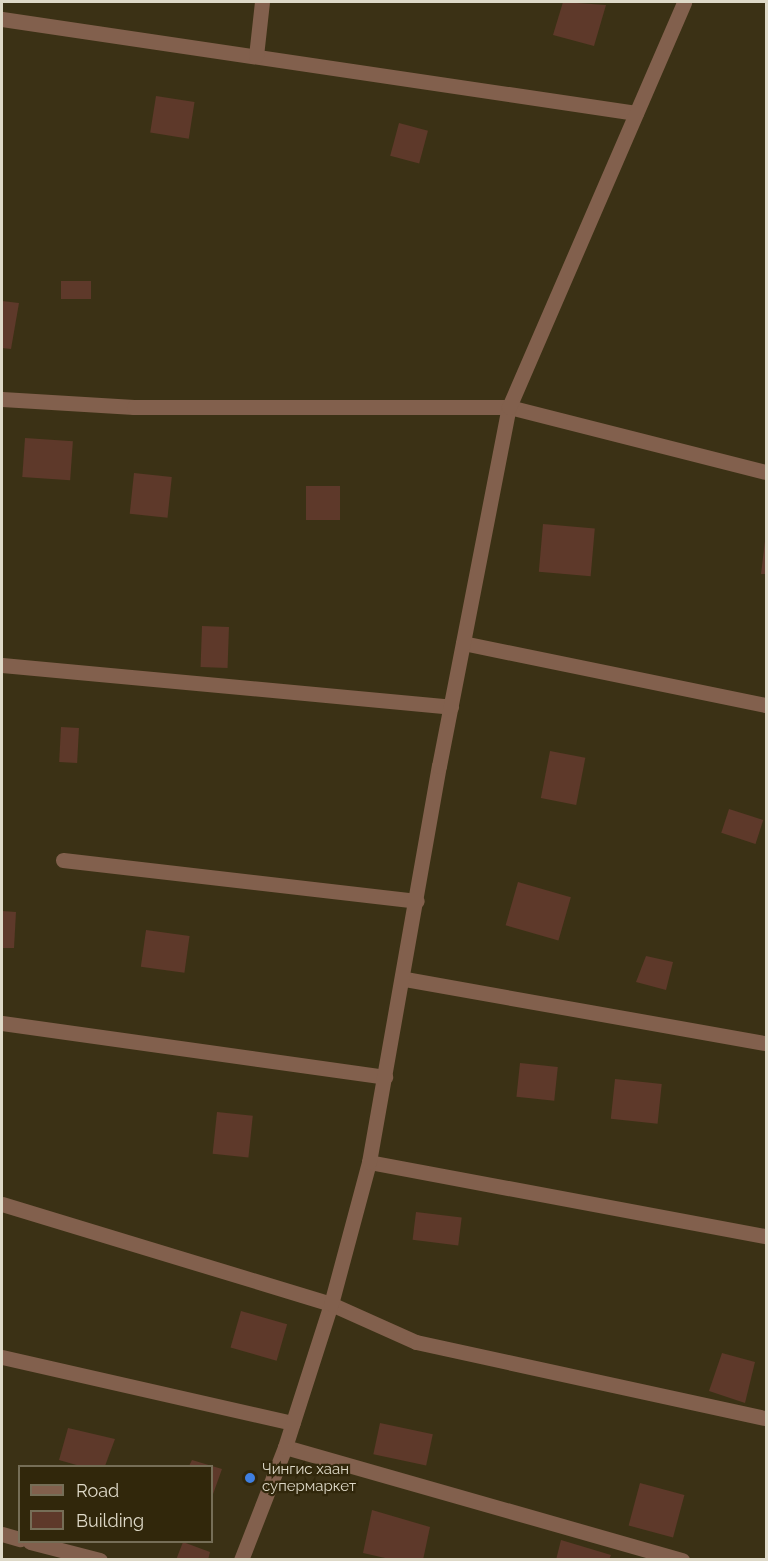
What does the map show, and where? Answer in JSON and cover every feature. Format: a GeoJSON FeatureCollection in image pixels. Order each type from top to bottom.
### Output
{"type":"FeatureCollection","features":[{"type":"Feature","properties":{"kind":"street"},"geometry":{"type":"LineString","coordinates":[[256,56],[262,2]]}},
{"type":"Feature","properties":{"kind":"street"},"geometry":{"type":"LineString","coordinates":[[241,1560],[293,1423],[331,1304],[369,1162],[405,979],[451,707],[509,407],[684,2]]}},
{"type":"Feature","properties":{"kind":"street"},"geometry":{"type":"LineString","coordinates":[[2,19],[636,112]]}},
{"type":"Feature","properties":{"kind":"street"},"geometry":{"type":"LineString","coordinates":[[2,399],[134,407],[509,407],[766,472]]}},
{"type":"Feature","properties":{"kind":"street"},"geometry":{"type":"LineString","coordinates":[[463,644],[766,705]]}},
{"type":"Feature","properties":{"kind":"street"},"geometry":{"type":"LineString","coordinates":[[2,665],[451,707]]}},
{"type":"Feature","properties":{"kind":"street"},"geometry":{"type":"LineString","coordinates":[[63,860],[417,901]]}},
{"type":"Feature","properties":{"kind":"street"},"geometry":{"type":"LineString","coordinates":[[405,979],[766,1043]]}},
{"type":"Feature","properties":{"kind":"street"},"geometry":{"type":"LineString","coordinates":[[2,1023],[386,1077]]}},
{"type":"Feature","properties":{"kind":"street"},"geometry":{"type":"LineString","coordinates":[[369,1162],[766,1236]]}},
{"type":"Feature","properties":{"kind":"street"},"geometry":{"type":"LineString","coordinates":[[2,1204],[331,1304],[416,1342],[766,1418]]}},
{"type":"Feature","properties":{"kind":"street"},"geometry":{"type":"LineString","coordinates":[[2,1357],[293,1423]]}},
{"type":"Feature","properties":{"kind":"street"},"geometry":{"type":"LineString","coordinates":[[285,1447],[682,1560]]}},
{"type":"Feature","properties":{"kind":"street"},"geometry":{"type":"LineString","coordinates":[[2,1534],[18,1538]]}},
{"type":"Feature","properties":{"kind":"street"},"geometry":{"type":"LineString","coordinates":[[34,1543],[100,1560]]}},
{"type":"Feature","properties":{"kind":"building"},"geometry":{"type":"Polygon","coordinates":[[[563,2],[606,5],[594,46],[553,35],[563,2]]]}},
{"type":"Feature","properties":{"kind":"building"},"geometry":{"type":"Polygon","coordinates":[[[156,96],[195,102],[189,139],[150,133],[156,96]]]}},
{"type":"Feature","properties":{"kind":"building"},"geometry":{"type":"Polygon","coordinates":[[[399,123],[428,131],[419,164],[390,156],[399,123]]]}},
{"type":"Feature","properties":{"kind":"building"},"geometry":{"type":"Polygon","coordinates":[[[61,281],[91,281],[91,299],[61,299],[61,281]]]}},
{"type":"Feature","properties":{"kind":"building"},"geometry":{"type":"Polygon","coordinates":[[[2,301],[19,303],[11,349],[2,348],[2,301]]]}},
{"type":"Feature","properties":{"kind":"building"},"geometry":{"type":"Polygon","coordinates":[[[25,438],[73,441],[70,480],[22,477],[25,438]]]}},
{"type":"Feature","properties":{"kind":"building"},"geometry":{"type":"Polygon","coordinates":[[[134,473],[172,477],[168,518],[130,514],[134,473]]]}},
{"type":"Feature","properties":{"kind":"building"},"geometry":{"type":"Polygon","coordinates":[[[306,486],[340,486],[340,520],[306,520],[306,486]]]}},
{"type":"Feature","properties":{"kind":"building"},"geometry":{"type":"Polygon","coordinates":[[[543,524],[595,529],[591,576],[539,572],[543,524]]]}},
{"type":"Feature","properties":{"kind":"building"},"geometry":{"type":"Polygon","coordinates":[[[765,541],[766,574],[761,574],[765,541]]]}},
{"type":"Feature","properties":{"kind":"building"},"geometry":{"type":"Polygon","coordinates":[[[202,626],[229,627],[228,668],[201,667],[202,626]]]}},
{"type":"Feature","properties":{"kind":"building"},"geometry":{"type":"Polygon","coordinates":[[[61,727],[79,728],[77,763],[59,762],[61,727]]]}},
{"type":"Feature","properties":{"kind":"building"},"geometry":{"type":"Polygon","coordinates":[[[550,751],[585,758],[576,805],[541,798],[550,751]]]}},
{"type":"Feature","properties":{"kind":"building"},"geometry":{"type":"Polygon","coordinates":[[[729,809],[763,820],[756,844],[721,833],[729,809]]]}},
{"type":"Feature","properties":{"kind":"building"},"geometry":{"type":"Polygon","coordinates":[[[518,882],[571,897],[558,940],[506,925],[518,882]]]}},
{"type":"Feature","properties":{"kind":"building"},"geometry":{"type":"Polygon","coordinates":[[[2,911],[16,912],[14,948],[2,948],[2,911]]]}},
{"type":"Feature","properties":{"kind":"building"},"geometry":{"type":"Polygon","coordinates":[[[146,930],[190,936],[184,973],[141,967],[146,930]]]}},
{"type":"Feature","properties":{"kind":"building"},"geometry":{"type":"Polygon","coordinates":[[[646,956],[673,962],[666,990],[636,982],[646,956]]]}},
{"type":"Feature","properties":{"kind":"building"},"geometry":{"type":"Polygon","coordinates":[[[520,1063],[558,1067],[554,1101],[516,1097],[520,1063]]]}},
{"type":"Feature","properties":{"kind":"building"},"geometry":{"type":"Polygon","coordinates":[[[615,1079],[662,1084],[658,1124],[611,1119],[615,1079]]]}},
{"type":"Feature","properties":{"kind":"building"},"geometry":{"type":"Polygon","coordinates":[[[217,1112],[253,1116],[248,1158],[213,1154],[217,1112]]]}},
{"type":"Feature","properties":{"kind":"building"},"geometry":{"type":"Polygon","coordinates":[[[416,1212],[462,1218],[458,1245],[413,1240],[416,1212]]]}},
{"type":"Feature","properties":{"kind":"building"},"geometry":{"type":"Polygon","coordinates":[[[241,1311],[287,1324],[277,1361],[231,1348],[241,1311]]]}},
{"type":"Feature","properties":{"kind":"building"},"geometry":{"type":"Polygon","coordinates":[[[722,1353],[755,1362],[745,1403],[709,1391],[722,1353]]]}},
{"type":"Feature","properties":{"kind":"building"},"geometry":{"type":"Polygon","coordinates":[[[380,1423],[433,1434],[426,1466],[373,1454],[380,1423]]]}},
{"type":"Feature","properties":{"kind":"building"},"geometry":{"type":"Polygon","coordinates":[[[68,1428],[115,1439],[105,1465],[76,1465],[59,1460],[68,1428]]]}},
{"type":"Feature","properties":{"kind":"building"},"geometry":{"type":"Polygon","coordinates":[[[192,1460],[209,1465],[190,1465],[192,1460]]]}},
{"type":"Feature","properties":{"kind":"building"},"geometry":{"type":"Polygon","coordinates":[[[213,1466],[222,1469],[213,1494],[213,1466]]]}},
{"type":"Feature","properties":{"kind":"building"},"geometry":{"type":"Polygon","coordinates":[[[640,1483],[684,1495],[673,1537],[629,1526],[640,1483]]]}},
{"type":"Feature","properties":{"kind":"building"},"geometry":{"type":"Polygon","coordinates":[[[372,1510],[430,1527],[423,1560],[394,1560],[363,1553],[372,1510]]]}},
{"type":"Feature","properties":{"kind":"building"},"geometry":{"type":"Polygon","coordinates":[[[561,1540],[611,1555],[609,1560],[556,1560],[561,1540]]]}},
{"type":"Feature","properties":{"kind":"building"},"geometry":{"type":"Polygon","coordinates":[[[183,1543],[210,1552],[208,1560],[176,1560],[183,1543]]]}},
{"type":"Feature","properties":{"kind":"place","name":"Чингис хаан супермаркет"},"geometry":{"type":"Point","coordinates":[250,1478]}}]}
